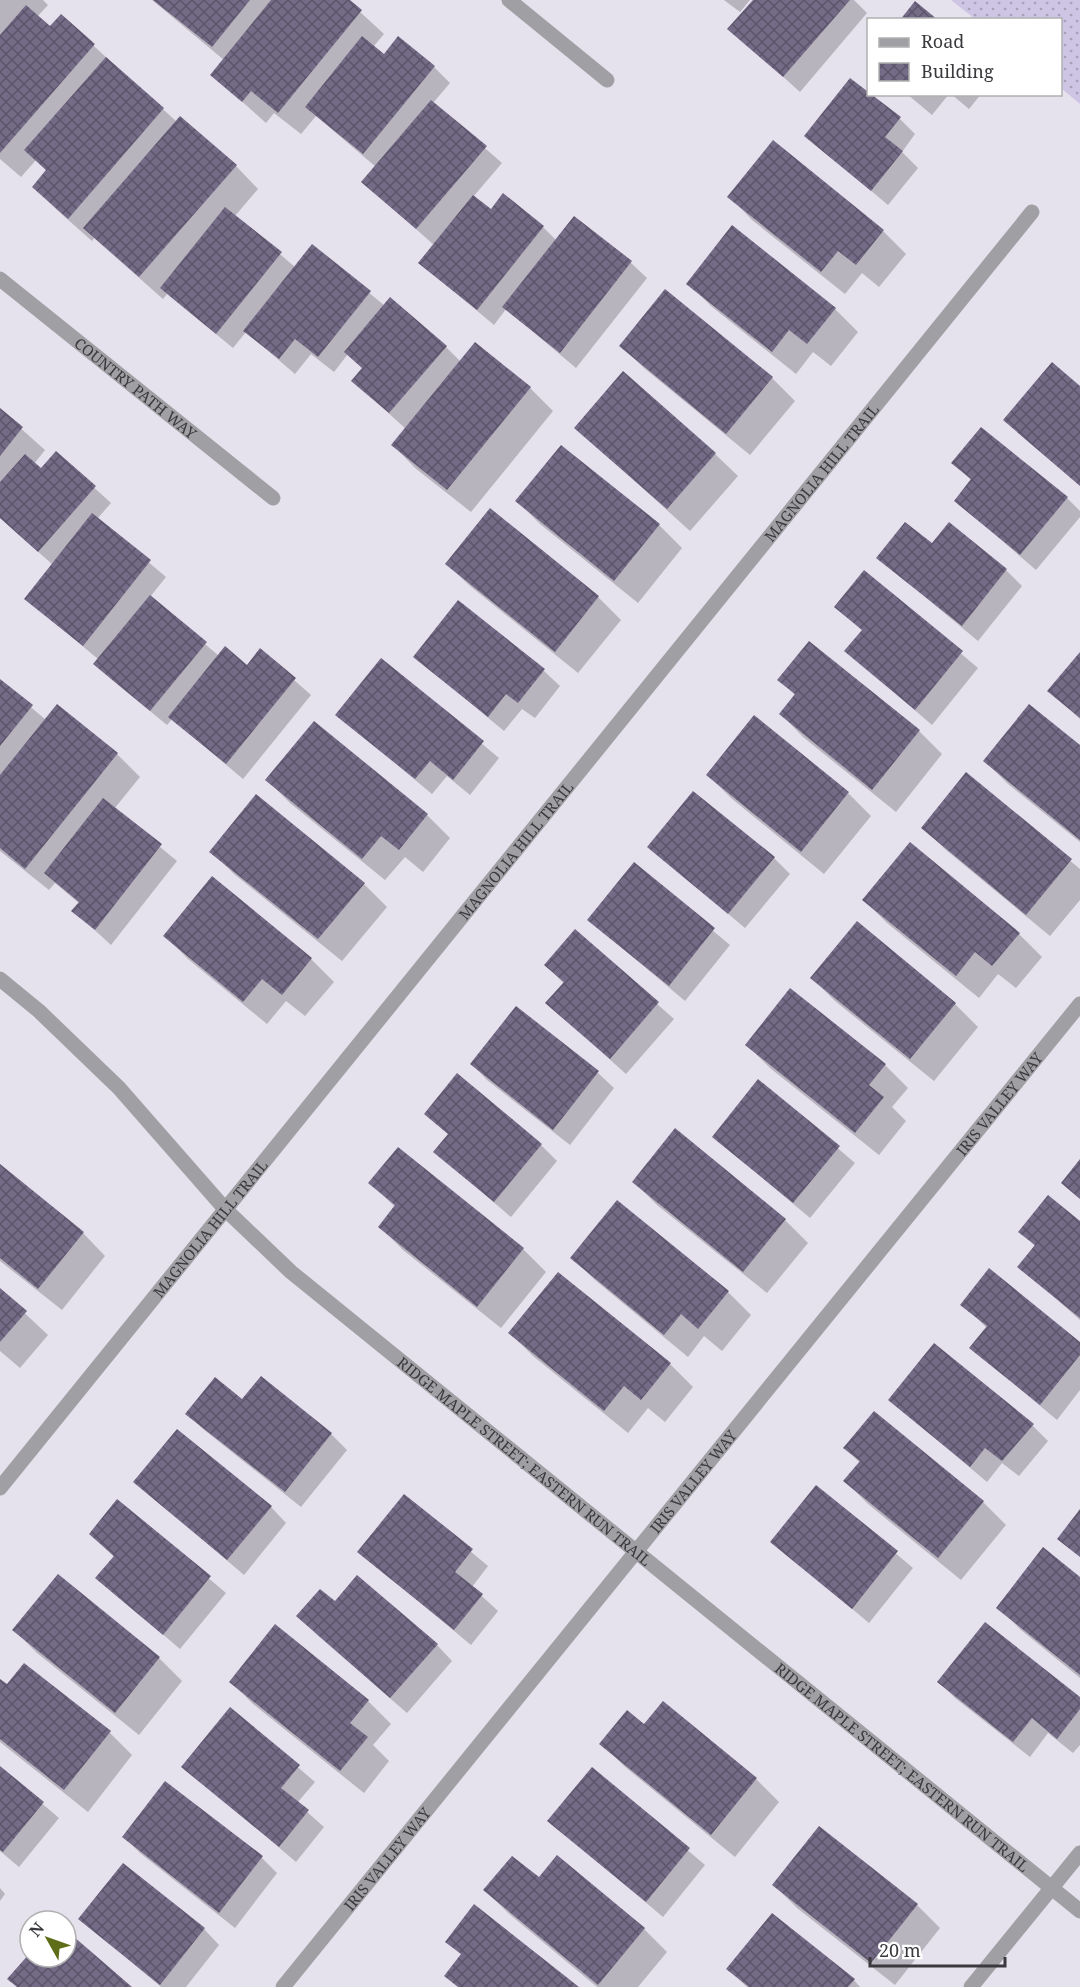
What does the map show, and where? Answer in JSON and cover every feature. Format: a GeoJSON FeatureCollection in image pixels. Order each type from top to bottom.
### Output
{"type":"FeatureCollection","features":[{"type":"Feature","properties":{"kind":"street"},"geometry":{"type":"LineString","coordinates":[[509,0],[607,80]]}},
{"type":"Feature","properties":{"kind":"street","name":"MAGNOLIA HILL TRAIL"},"geometry":{"type":"LineString","coordinates":[[0,1488],[1032,212]]}},
{"type":"Feature","properties":{"kind":"street","name":"COUNTRY PATH WAY"},"geometry":{"type":"LineString","coordinates":[[0,279],[273,498]]}},
{"type":"Feature","properties":{"kind":"street","name":"RIDGE MAPLE STREET; EASTERN RUN TRAIL"},"geometry":{"type":"LineString","coordinates":[[0,980],[39,1011],[119,1088],[225,1209],[291,1272],[1080,1911]]}},
{"type":"Feature","properties":{"kind":"street","name":"IRIS VALLEY WAY"},"geometry":{"type":"LineString","coordinates":[[283,1987],[1080,1004]]}},
{"type":"Feature","properties":{"kind":"street"},"geometry":{"type":"LineString","coordinates":[[971,1987],[1080,1853]]}},
{"type":"Feature","properties":{"kind":"shaded area"},"geometry":{"type":"Polygon","coordinates":[[[951,0],[1080,0],[1080,104],[1062,89],[1062,18],[974,18],[951,0]]]}},
{"type":"Feature","properties":{"kind":"building"},"geometry":{"type":"Polygon","coordinates":[[[153,0],[250,0],[212,47],[153,0]]]}},
{"type":"Feature","properties":{"kind":"building"},"geometry":{"type":"Polygon","coordinates":[[[271,0],[350,0],[362,10],[278,113],[251,91],[242,102],[210,75],[271,0]]]}},
{"type":"Feature","properties":{"kind":"building"},"geometry":{"type":"Polygon","coordinates":[[[753,0],[850,0],[783,77],[727,29],[753,0]]]}},
{"type":"Feature","properties":{"kind":"building"},"geometry":{"type":"Polygon","coordinates":[[[915,1],[936,18],[902,18],[915,1]]]}},
{"type":"Feature","properties":{"kind":"building"},"geometry":{"type":"Polygon","coordinates":[[[26,5],[50,26],[61,14],[95,44],[0,153],[0,35],[26,5]]]}},
{"type":"Feature","properties":{"kind":"building"},"geometry":{"type":"Polygon","coordinates":[[[362,36],[384,54],[398,36],[435,66],[363,154],[305,107],[362,36]]]}},
{"type":"Feature","properties":{"kind":"building"},"geometry":{"type":"Polygon","coordinates":[[[106,57],[164,108],[68,219],[32,187],[46,170],[24,150],[106,57]]]}},
{"type":"Feature","properties":{"kind":"building"},"geometry":{"type":"Polygon","coordinates":[[[850,78],[867,91],[867,96],[874,96],[901,117],[885,137],[903,151],[871,191],[804,136],[850,78]]]}},
{"type":"Feature","properties":{"kind":"building"},"geometry":{"type":"Polygon","coordinates":[[[431,100],[487,146],[416,229],[361,182],[431,100]]]}},
{"type":"Feature","properties":{"kind":"building"},"geometry":{"type":"Polygon","coordinates":[[[180,116],[237,165],[139,277],[83,228],[180,116]]]}},
{"type":"Feature","properties":{"kind":"building"},"geometry":{"type":"Polygon","coordinates":[[[773,140],[884,230],[856,265],[838,251],[821,272],[727,197],[773,140]]]}},
{"type":"Feature","properties":{"kind":"building"},"geometry":{"type":"Polygon","coordinates":[[[503,193],[544,226],[477,310],[418,263],[473,195],[491,209],[503,193]]]}},
{"type":"Feature","properties":{"kind":"building"},"geometry":{"type":"Polygon","coordinates":[[[225,207],[282,252],[216,334],[160,288],[225,207]]]}},
{"type":"Feature","properties":{"kind":"building"},"geometry":{"type":"Polygon","coordinates":[[[574,216],[632,261],[560,353],[502,307],[574,216]]]}},
{"type":"Feature","properties":{"kind":"building"},"geometry":{"type":"Polygon","coordinates":[[[732,225],[836,308],[807,344],[789,330],[772,352],[686,284],[732,225]]]}},
{"type":"Feature","properties":{"kind":"building"},"geometry":{"type":"Polygon","coordinates":[[[312,244],[371,291],[318,357],[295,339],[279,359],[243,331],[312,244]]]}},
{"type":"Feature","properties":{"kind":"building"},"geometry":{"type":"Polygon","coordinates":[[[665,289],[773,377],[726,434],[619,346],[665,289]]]}},
{"type":"Feature","properties":{"kind":"building"},"geometry":{"type":"Polygon","coordinates":[[[390,297],[447,346],[389,413],[351,381],[362,368],[344,352],[390,297]]]}},
{"type":"Feature","properties":{"kind":"building"},"geometry":{"type":"Polygon","coordinates":[[[475,342],[531,387],[447,490],[391,445],[475,342]]]}},
{"type":"Feature","properties":{"kind":"building"},"geometry":{"type":"Polygon","coordinates":[[[1052,362],[1080,386],[1080,486],[1003,420],[1052,362]]]}},
{"type":"Feature","properties":{"kind":"building"},"geometry":{"type":"Polygon","coordinates":[[[623,371],[716,453],[667,509],[574,428],[623,371]]]}},
{"type":"Feature","properties":{"kind":"building"},"geometry":{"type":"Polygon","coordinates":[[[0,408],[23,427],[0,456],[0,408]]]}},
{"type":"Feature","properties":{"kind":"building"},"geometry":{"type":"Polygon","coordinates":[[[981,427],[1068,497],[1020,555],[954,501],[971,479],[951,463],[981,427]]]}},
{"type":"Feature","properties":{"kind":"building"},"geometry":{"type":"Polygon","coordinates":[[[561,445],[660,524],[614,581],[515,501],[561,445]]]}},
{"type":"Feature","properties":{"kind":"building"},"geometry":{"type":"Polygon","coordinates":[[[56,451],[96,486],[38,552],[0,518],[0,482],[25,454],[41,468],[56,451]]]}},
{"type":"Feature","properties":{"kind":"building"},"geometry":{"type":"Polygon","coordinates":[[[490,508],[599,596],[555,652],[445,564],[490,508]]]}},
{"type":"Feature","properties":{"kind":"building"},"geometry":{"type":"Polygon","coordinates":[[[92,513],[151,560],[83,646],[24,599],[92,513]]]}},
{"type":"Feature","properties":{"kind":"building"},"geometry":{"type":"Polygon","coordinates":[[[905,522],[932,543],[949,522],[1007,569],[962,626],[876,558],[905,522]]]}},
{"type":"Feature","properties":{"kind":"building"},"geometry":{"type":"Polygon","coordinates":[[[864,570],[963,651],[915,710],[844,651],[862,630],[834,607],[864,570]]]}},
{"type":"Feature","properties":{"kind":"building"},"geometry":{"type":"Polygon","coordinates":[[[150,595],[207,642],[150,711],[93,664],[150,595]]]}},
{"type":"Feature","properties":{"kind":"building"},"geometry":{"type":"Polygon","coordinates":[[[458,600],[545,669],[518,703],[506,694],[488,717],[413,657],[458,600]]]}},
{"type":"Feature","properties":{"kind":"building"},"geometry":{"type":"Polygon","coordinates":[[[809,641],[920,730],[872,790],[779,714],[795,694],[777,680],[809,641]]]}},
{"type":"Feature","properties":{"kind":"building"},"geometry":{"type":"Polygon","coordinates":[[[225,646],[247,665],[260,648],[296,678],[226,764],[168,717],[225,646]]]}},
{"type":"Feature","properties":{"kind":"building"},"geometry":{"type":"Polygon","coordinates":[[[1080,652],[1080,718],[1047,691],[1080,652]]]}},
{"type":"Feature","properties":{"kind":"building"},"geometry":{"type":"Polygon","coordinates":[[[381,658],[484,741],[453,780],[430,761],[415,779],[335,715],[381,658]]]}},
{"type":"Feature","properties":{"kind":"building"},"geometry":{"type":"Polygon","coordinates":[[[0,679],[33,705],[0,746],[0,679]]]}},
{"type":"Feature","properties":{"kind":"building"},"geometry":{"type":"Polygon","coordinates":[[[57,704],[118,753],[25,869],[0,848],[0,775],[57,704]]]}},
{"type":"Feature","properties":{"kind":"building"},"geometry":{"type":"Polygon","coordinates":[[[1029,704],[1080,745],[1080,840],[983,761],[1029,704]]]}},
{"type":"Feature","properties":{"kind":"building"},"geometry":{"type":"Polygon","coordinates":[[[754,715],[849,792],[801,852],[706,775],[754,715]]]}},
{"type":"Feature","properties":{"kind":"building"},"geometry":{"type":"Polygon","coordinates":[[[314,721],[428,814],[399,850],[381,836],[362,859],[265,780],[314,721]]]}},
{"type":"Feature","properties":{"kind":"building"},"geometry":{"type":"Polygon","coordinates":[[[966,772],[1072,859],[1026,915],[921,828],[966,772]]]}},
{"type":"Feature","properties":{"kind":"building"},"geometry":{"type":"Polygon","coordinates":[[[693,791],[775,857],[728,914],[647,847],[693,791]]]}},
{"type":"Feature","properties":{"kind":"building"},"geometry":{"type":"Polygon","coordinates":[[[256,794],[365,883],[318,939],[209,852],[256,794]]]}},
{"type":"Feature","properties":{"kind":"building"},"geometry":{"type":"Polygon","coordinates":[[[103,798],[162,844],[95,930],[71,911],[79,902],[44,873],[103,798]]]}},
{"type":"Feature","properties":{"kind":"building"},"geometry":{"type":"Polygon","coordinates":[[[910,842],[1020,933],[992,966],[975,952],[956,976],[862,900],[910,842]]]}},
{"type":"Feature","properties":{"kind":"building"},"geometry":{"type":"Polygon","coordinates":[[[634,862],[715,928],[669,986],[587,920],[634,862]]]}},
{"type":"Feature","properties":{"kind":"building"},"geometry":{"type":"Polygon","coordinates":[[[212,876],[312,958],[282,995],[262,979],[243,1002],[163,936],[212,876]]]}},
{"type":"Feature","properties":{"kind":"building"},"geometry":{"type":"Polygon","coordinates":[[[857,921],[956,1003],[910,1059],[810,978],[857,921]]]}},
{"type":"Feature","properties":{"kind":"building"},"geometry":{"type":"Polygon","coordinates":[[[575,929],[659,1002],[610,1059],[545,1003],[564,982],[544,965],[575,929]]]}},
{"type":"Feature","properties":{"kind":"building"},"geometry":{"type":"Polygon","coordinates":[[[790,988],[886,1064],[869,1085],[884,1097],[855,1133],[745,1045],[790,988]]]}},
{"type":"Feature","properties":{"kind":"building"},"geometry":{"type":"Polygon","coordinates":[[[516,1006],[599,1071],[553,1130],[470,1064],[516,1006]]]}},
{"type":"Feature","properties":{"kind":"building"},"geometry":{"type":"Polygon","coordinates":[[[457,1073],[542,1144],[494,1202],[433,1152],[448,1134],[424,1114],[457,1073]]]}},
{"type":"Feature","properties":{"kind":"building"},"geometry":{"type":"Polygon","coordinates":[[[758,1079],[840,1146],[793,1203],[712,1137],[758,1079]]]}},
{"type":"Feature","properties":{"kind":"building"},"geometry":{"type":"Polygon","coordinates":[[[675,1128],[786,1219],[743,1272],[632,1182],[675,1128]]]}},
{"type":"Feature","properties":{"kind":"building"},"geometry":{"type":"Polygon","coordinates":[[[398,1147],[524,1248],[477,1307],[378,1227],[395,1205],[368,1183],[398,1147]]]}},
{"type":"Feature","properties":{"kind":"building"},"geometry":{"type":"Polygon","coordinates":[[[1080,1159],[1080,1199],[1061,1183],[1080,1159]]]}},
{"type":"Feature","properties":{"kind":"building"},"geometry":{"type":"Polygon","coordinates":[[[0,1164],[84,1232],[38,1289],[0,1258],[0,1164]]]}},
{"type":"Feature","properties":{"kind":"building"},"geometry":{"type":"Polygon","coordinates":[[[1048,1195],[1080,1221],[1080,1318],[1017,1267],[1035,1245],[1018,1232],[1048,1195]]]}},
{"type":"Feature","properties":{"kind":"building"},"geometry":{"type":"Polygon","coordinates":[[[617,1200],[729,1291],[698,1329],[681,1314],[664,1335],[570,1258],[617,1200]]]}},
{"type":"Feature","properties":{"kind":"building"},"geometry":{"type":"Polygon","coordinates":[[[989,1268],[1080,1342],[1080,1355],[1040,1405],[969,1348],[987,1326],[960,1305],[989,1268]]]}},
{"type":"Feature","properties":{"kind":"building"},"geometry":{"type":"Polygon","coordinates":[[[558,1272],[671,1363],[641,1400],[624,1386],[604,1411],[508,1333],[558,1272]]]}},
{"type":"Feature","properties":{"kind":"building"},"geometry":{"type":"Polygon","coordinates":[[[0,1288],[27,1311],[0,1342],[0,1288]]]}},
{"type":"Feature","properties":{"kind":"building"},"geometry":{"type":"Polygon","coordinates":[[[934,1343],[1034,1424],[1002,1461],[985,1448],[970,1467],[888,1400],[934,1343]]]}},
{"type":"Feature","properties":{"kind":"building"},"geometry":{"type":"Polygon","coordinates":[[[261,1376],[332,1433],[285,1492],[185,1414],[215,1377],[242,1399],[261,1376]]]}},
{"type":"Feature","properties":{"kind":"building"},"geometry":{"type":"Polygon","coordinates":[[[874,1411],[984,1501],[938,1558],[843,1481],[860,1461],[843,1448],[874,1411]]]}},
{"type":"Feature","properties":{"kind":"building"},"geometry":{"type":"Polygon","coordinates":[[[177,1429],[272,1506],[227,1560],[133,1482],[177,1429]]]}},
{"type":"Feature","properties":{"kind":"building"},"geometry":{"type":"Polygon","coordinates":[[[816,1485],[898,1551],[852,1609],[770,1542],[816,1485]]]}},
{"type":"Feature","properties":{"kind":"building"},"geometry":{"type":"Polygon","coordinates":[[[404,1494],[473,1549],[455,1572],[483,1594],[454,1630],[357,1552],[404,1494]]]}},
{"type":"Feature","properties":{"kind":"building"},"geometry":{"type":"Polygon","coordinates":[[[117,1499],[211,1576],[163,1635],[95,1578],[114,1556],[89,1534],[117,1499]]]}},
{"type":"Feature","properties":{"kind":"building"},"geometry":{"type":"Polygon","coordinates":[[[1080,1509],[1080,1557],[1057,1539],[1080,1509]]]}},
{"type":"Feature","properties":{"kind":"building"},"geometry":{"type":"Polygon","coordinates":[[[1043,1547],[1080,1577],[1080,1675],[996,1608],[1043,1547]]]}},
{"type":"Feature","properties":{"kind":"building"},"geometry":{"type":"Polygon","coordinates":[[[58,1574],[160,1657],[115,1713],[12,1630],[58,1574]]]}},
{"type":"Feature","properties":{"kind":"building"},"geometry":{"type":"Polygon","coordinates":[[[357,1575],[438,1644],[390,1698],[296,1616],[320,1589],[335,1601],[357,1575]]]}},
{"type":"Feature","properties":{"kind":"building"},"geometry":{"type":"Polygon","coordinates":[[[985,1622],[1080,1697],[1080,1709],[1057,1739],[1032,1718],[1013,1742],[937,1682],[985,1622]]]}},
{"type":"Feature","properties":{"kind":"building"},"geometry":{"type":"Polygon","coordinates":[[[275,1624],[369,1700],[350,1723],[368,1737],[340,1771],[229,1682],[275,1624]]]}},
{"type":"Feature","properties":{"kind":"building"},"geometry":{"type":"Polygon","coordinates":[[[24,1663],[111,1731],[64,1790],[0,1739],[0,1679],[7,1684],[24,1663]]]}},
{"type":"Feature","properties":{"kind":"building"},"geometry":{"type":"Polygon","coordinates":[[[663,1701],[757,1778],[711,1835],[599,1744],[627,1710],[644,1724],[663,1701]]]}},
{"type":"Feature","properties":{"kind":"building"},"geometry":{"type":"Polygon","coordinates":[[[230,1707],[300,1765],[281,1788],[309,1810],[279,1847],[181,1767],[230,1707]]]}},
{"type":"Feature","properties":{"kind":"building"},"geometry":{"type":"Polygon","coordinates":[[[0,1766],[44,1802],[3,1852],[0,1850],[0,1766]]]}},
{"type":"Feature","properties":{"kind":"building"},"geometry":{"type":"Polygon","coordinates":[[[592,1767],[690,1848],[646,1902],[547,1821],[592,1767]]]}},
{"type":"Feature","properties":{"kind":"building"},"geometry":{"type":"Polygon","coordinates":[[[165,1781],[263,1856],[219,1913],[122,1837],[165,1781]]]}},
{"type":"Feature","properties":{"kind":"building"},"geometry":{"type":"Polygon","coordinates":[[[819,1826],[918,1904],[871,1963],[772,1885],[819,1826]]]}},
{"type":"Feature","properties":{"kind":"building"},"geometry":{"type":"Polygon","coordinates":[[[557,1855],[645,1928],[598,1985],[483,1890],[512,1856],[539,1877],[557,1855]]]}},
{"type":"Feature","properties":{"kind":"building"},"geometry":{"type":"Polygon","coordinates":[[[123,1863],[205,1928],[160,1985],[78,1919],[123,1863]]]}},
{"type":"Feature","properties":{"kind":"building"},"geometry":{"type":"Polygon","coordinates":[[[474,1904],[579,1987],[458,1987],[444,1976],[461,1954],[445,1942],[474,1904]]]}},
{"type":"Feature","properties":{"kind":"building"},"geometry":{"type":"Polygon","coordinates":[[[772,1913],[855,1979],[848,1987],[749,1987],[726,1969],[772,1913]]]}},
{"type":"Feature","properties":{"kind":"building"},"geometry":{"type":"Polygon","coordinates":[[[78,1940],[132,1987],[17,1987],[7,1979],[18,1967],[18,1969],[78,1969],[78,1940]]]}}]}
